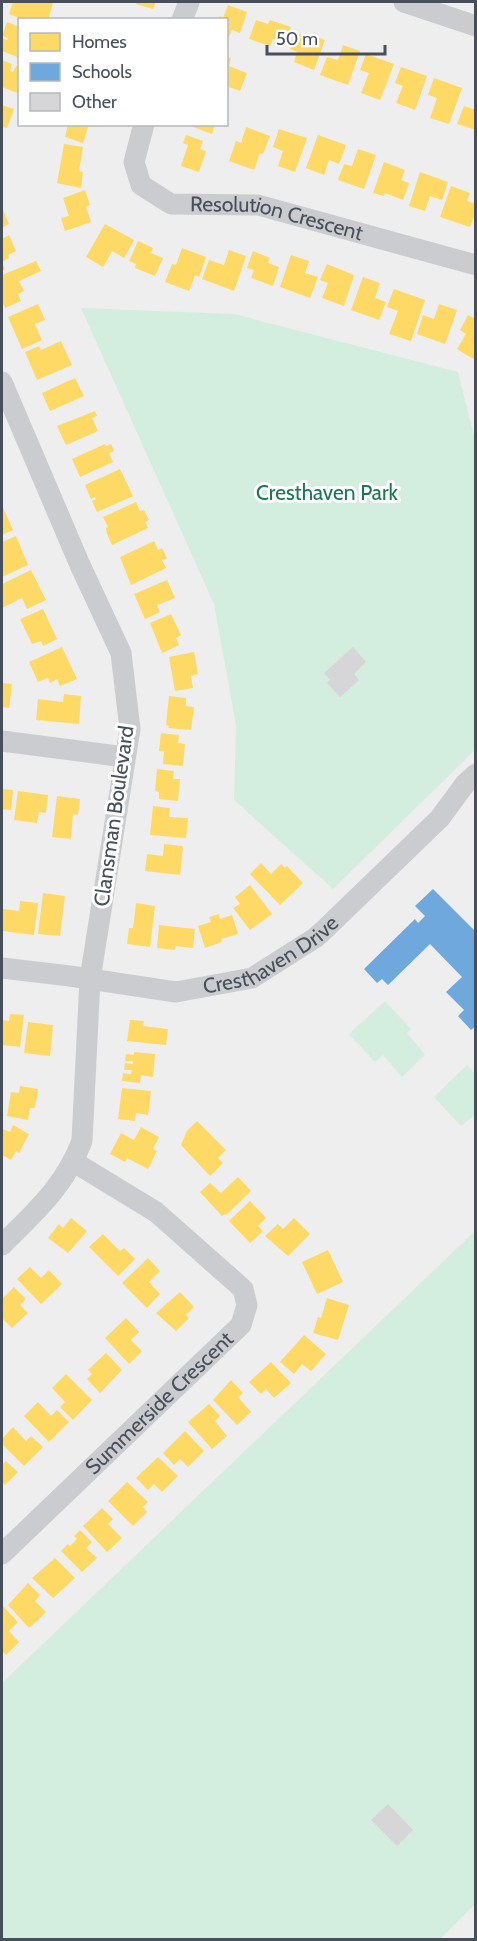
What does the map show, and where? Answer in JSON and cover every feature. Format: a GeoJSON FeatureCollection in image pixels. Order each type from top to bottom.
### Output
{"type":"FeatureCollection","features":[{"type":"Feature","properties":{"kind":"street"},"geometry":{"type":"LineString","coordinates":[[183,18],[189,2]]}},
{"type":"Feature","properties":{"kind":"street"},"geometry":{"type":"LineString","coordinates":[[404,2],[476,26]]}},
{"type":"Feature","properties":{"kind":"street","name":"Resolution Crescent"},"geometry":{"type":"LineString","coordinates":[[143,126],[134,162],[141,185],[171,204],[258,205],[476,266]]}},
{"type":"Feature","properties":{"kind":"street","name":"Clansman Boulevard"},"geometry":{"type":"LineString","coordinates":[[2,382],[80,565],[121,653],[130,729],[90,979],[82,1141],[74,1162],[49,1198],[2,1245]]}},
{"type":"Feature","properties":{"kind":"street"},"geometry":{"type":"LineString","coordinates":[[2,741],[125,757]]}},
{"type":"Feature","properties":{"kind":"street","name":"Cresthaven Drive"},"geometry":{"type":"LineString","coordinates":[[2,968],[176,992],[252,978],[315,938],[440,818],[465,784],[476,774]]}},
{"type":"Feature","properties":{"kind":"street","name":"Summerside Crescent"},"geometry":{"type":"LineString","coordinates":[[2,1554],[240,1325],[247,1305],[243,1289],[156,1212],[74,1162]]}},
{"type":"Feature","properties":{"kind":"green space","name":"Cresthaven Park"},"geometry":{"type":"Polygon","coordinates":[[[81,308],[234,314],[458,372],[475,440],[475,750],[333,889],[234,800],[236,725],[214,604],[81,308]]]}},
{"type":"Feature","properties":{"kind":"green space"},"geometry":{"type":"Polygon","coordinates":[[[385,1001],[411,1029],[407,1033],[425,1055],[402,1077],[383,1055],[375,1062],[349,1034],[385,1001]]]}},
{"type":"Feature","properties":{"kind":"green space"},"geometry":{"type":"Polygon","coordinates":[[[467,1065],[475,1074],[475,1115],[461,1126],[434,1097],[467,1065]]]}},
{"type":"Feature","properties":{"kind":"green space"},"geometry":{"type":"Polygon","coordinates":[[[475,1231],[475,1904],[440,1939],[2,1939],[2,1683],[475,1231]]]}},
{"type":"Feature","properties":{"kind":"building: Homes"},"geometry":{"type":"Polygon","coordinates":[[[13,2],[53,3],[49,18],[19,18],[9,14],[13,2]]]}},
{"type":"Feature","properties":{"kind":"building: Homes"},"geometry":{"type":"Polygon","coordinates":[[[137,2],[156,2],[153,9],[136,4],[137,2]]]}},
{"type":"Feature","properties":{"kind":"building: Homes"},"geometry":{"type":"Polygon","coordinates":[[[228,5],[247,12],[240,33],[232,30],[229,37],[228,18],[223,18],[228,5]]]}},
{"type":"Feature","properties":{"kind":"building: Homes"},"geometry":{"type":"Polygon","coordinates":[[[256,20],[268,24],[270,20],[291,27],[285,44],[273,39],[270,46],[249,39],[256,20]]]}},
{"type":"Feature","properties":{"kind":"building: Homes"},"geometry":{"type":"Polygon","coordinates":[[[7,22],[18,26],[18,57],[2,51],[2,38],[7,40],[8,38],[2,36],[7,22]]]}},
{"type":"Feature","properties":{"kind":"building: Homes"},"geometry":{"type":"Polygon","coordinates":[[[296,33],[325,40],[314,70],[294,62],[297,52],[290,49],[296,33]]]}},
{"type":"Feature","properties":{"kind":"building: Homes"},"geometry":{"type":"Polygon","coordinates":[[[343,45],[360,51],[348,85],[320,75],[327,57],[338,60],[343,45]]]}},
{"type":"Feature","properties":{"kind":"building: Homes"},"geometry":{"type":"Polygon","coordinates":[[[366,54],[394,64],[380,100],[361,93],[369,73],[360,70],[366,54]]]}},
{"type":"Feature","properties":{"kind":"building: Homes"},"geometry":{"type":"Polygon","coordinates":[[[228,57],[231,58],[229,66],[247,73],[240,91],[228,87],[228,57]]]}},
{"type":"Feature","properties":{"kind":"building: Homes"},"geometry":{"type":"Polygon","coordinates":[[[2,60],[12,64],[10,71],[13,72],[16,66],[18,66],[18,93],[2,87],[2,60]]]}},
{"type":"Feature","properties":{"kind":"building: Homes"},"geometry":{"type":"Polygon","coordinates":[[[401,67],[427,76],[415,110],[396,103],[403,86],[395,83],[401,67]]]}},
{"type":"Feature","properties":{"kind":"building: Homes"},"geometry":{"type":"Polygon","coordinates":[[[434,78],[462,88],[449,124],[430,118],[437,98],[428,95],[434,78]]]}},
{"type":"Feature","properties":{"kind":"building: Homes"},"geometry":{"type":"Polygon","coordinates":[[[2,105],[14,109],[7,128],[2,127],[2,105]]]}},
{"type":"Feature","properties":{"kind":"building: Homes"},"geometry":{"type":"Polygon","coordinates":[[[464,106],[476,110],[476,130],[457,124],[464,106]]]}},
{"type":"Feature","properties":{"kind":"building: Homes"},"geometry":{"type":"Polygon","coordinates":[[[68,126],[88,126],[83,143],[65,137],[68,126]]]}},
{"type":"Feature","properties":{"kind":"building: Homes"},"geometry":{"type":"Polygon","coordinates":[[[190,126],[214,126],[212,134],[190,126]]]}},
{"type":"Feature","properties":{"kind":"building: Homes"},"geometry":{"type":"Polygon","coordinates":[[[246,127],[270,136],[263,154],[260,153],[254,170],[229,161],[236,141],[241,143],[246,127]]]}},
{"type":"Feature","properties":{"kind":"building: Homes"},"geometry":{"type":"Polygon","coordinates":[[[279,129],[307,138],[295,172],[278,166],[283,151],[273,147],[279,129]]]}},
{"type":"Feature","properties":{"kind":"building: Homes"},"geometry":{"type":"Polygon","coordinates":[[[186,135],[203,141],[200,149],[206,151],[199,172],[181,166],[188,145],[183,143],[186,135]]]}},
{"type":"Feature","properties":{"kind":"building: Homes"},"geometry":{"type":"Polygon","coordinates":[[[318,135],[346,145],[339,164],[329,160],[324,175],[306,168],[318,135]]]}},
{"type":"Feature","properties":{"kind":"building: Homes"},"geometry":{"type":"Polygon","coordinates":[[[64,144],[83,147],[79,171],[83,172],[81,188],[57,183],[64,144]]]}},
{"type":"Feature","properties":{"kind":"building: Homes"},"geometry":{"type":"Polygon","coordinates":[[[358,149],[376,155],[364,189],[338,180],[344,164],[352,166],[358,149]]]}},
{"type":"Feature","properties":{"kind":"building: Homes"},"geometry":{"type":"Polygon","coordinates":[[[384,162],[405,170],[401,180],[409,183],[403,200],[385,193],[384,196],[373,193],[384,162]]]}},
{"type":"Feature","properties":{"kind":"building: Homes"},"geometry":{"type":"Polygon","coordinates":[[[420,172],[448,182],[442,200],[430,196],[425,211],[409,206],[420,172]]]}},
{"type":"Feature","properties":{"kind":"building: Homes"},"geometry":{"type":"Polygon","coordinates":[[[451,186],[470,193],[467,201],[476,204],[470,227],[440,217],[451,186]]]}},
{"type":"Feature","properties":{"kind":"building: Homes"},"geometry":{"type":"Polygon","coordinates":[[[85,190],[90,205],[86,207],[91,222],[65,231],[61,218],[69,216],[63,198],[85,190]]]}},
{"type":"Feature","properties":{"kind":"building: Homes"},"geometry":{"type":"Polygon","coordinates":[[[2,207],[9,224],[2,228],[2,207]]]}},
{"type":"Feature","properties":{"kind":"building: Homes"},"geometry":{"type":"Polygon","coordinates":[[[105,224],[134,240],[124,258],[112,251],[103,267],[86,257],[105,224]]]}},
{"type":"Feature","properties":{"kind":"building: Homes"},"geometry":{"type":"Polygon","coordinates":[[[9,235],[16,251],[2,262],[2,239],[9,235]]]}},
{"type":"Feature","properties":{"kind":"building: Homes"},"geometry":{"type":"Polygon","coordinates":[[[138,241],[153,248],[151,253],[163,258],[155,276],[135,268],[136,264],[129,261],[138,241]]]}},
{"type":"Feature","properties":{"kind":"building: Homes"},"geometry":{"type":"Polygon","coordinates":[[[182,248],[206,257],[199,277],[195,275],[189,291],[165,282],[172,264],[176,265],[182,248]]]}},
{"type":"Feature","properties":{"kind":"building: Homes"},"geometry":{"type":"Polygon","coordinates":[[[229,250],[246,256],[234,291],[202,279],[209,260],[224,265],[229,250]]]}},
{"type":"Feature","properties":{"kind":"building: Homes"},"geometry":{"type":"Polygon","coordinates":[[[253,251],[270,258],[268,263],[279,267],[273,286],[251,278],[254,270],[247,268],[253,251]]]}},
{"type":"Feature","properties":{"kind":"building: Homes"},"geometry":{"type":"Polygon","coordinates":[[[291,255],[309,261],[305,273],[318,277],[310,298],[280,287],[291,255]]]}},
{"type":"Feature","properties":{"kind":"building: Homes"},"geometry":{"type":"Polygon","coordinates":[[[36,261],[41,271],[19,281],[24,291],[18,294],[21,301],[5,308],[2,301],[2,275],[36,261]]]}},
{"type":"Feature","properties":{"kind":"building: Homes"},"geometry":{"type":"Polygon","coordinates":[[[327,264],[354,275],[344,306],[322,298],[328,283],[320,280],[327,264]]]}},
{"type":"Feature","properties":{"kind":"building: Homes"},"geometry":{"type":"Polygon","coordinates":[[[363,277],[380,283],[375,298],[386,302],[379,320],[351,310],[363,277]]]}},
{"type":"Feature","properties":{"kind":"building: Homes"},"geometry":{"type":"Polygon","coordinates":[[[394,289],[425,300],[411,341],[389,334],[398,311],[387,307],[394,289]]]}},
{"type":"Feature","properties":{"kind":"building: Homes"},"geometry":{"type":"Polygon","coordinates":[[[38,304],[45,320],[35,324],[42,340],[22,349],[8,317],[38,304]]]}},
{"type":"Feature","properties":{"kind":"building: Homes"},"geometry":{"type":"Polygon","coordinates":[[[439,304],[457,310],[445,344],[417,334],[423,315],[434,319],[439,304]]]}},
{"type":"Feature","properties":{"kind":"building: Homes"},"geometry":{"type":"Polygon","coordinates":[[[468,315],[476,319],[476,355],[473,359],[457,349],[466,334],[460,330],[468,315]]]}},
{"type":"Feature","properties":{"kind":"building: Homes"},"geometry":{"type":"Polygon","coordinates":[[[61,341],[72,365],[37,380],[25,352],[39,346],[41,350],[61,341]]]}},
{"type":"Feature","properties":{"kind":"building: Homes"},"geometry":{"type":"Polygon","coordinates":[[[75,378],[84,396],[50,411],[42,393],[75,378]]]}},
{"type":"Feature","properties":{"kind":"building: Homes"},"geometry":{"type":"Polygon","coordinates":[[[95,411],[97,416],[92,418],[98,431],[66,445],[57,426],[95,411]]]}},
{"type":"Feature","properties":{"kind":"building: Homes"},"geometry":{"type":"Polygon","coordinates":[[[105,444],[106,446],[111,444],[114,451],[109,453],[113,462],[80,477],[72,459],[105,444]]]}},
{"type":"Feature","properties":{"kind":"building: Homes"},"geometry":{"type":"Polygon","coordinates":[[[120,469],[133,496],[97,512],[92,501],[96,499],[95,497],[91,499],[85,485],[120,469]]]}},
{"type":"Feature","properties":{"kind":"building: Homes"},"geometry":{"type":"Polygon","coordinates":[[[136,502],[140,511],[144,510],[149,520],[145,522],[148,528],[112,545],[103,517],[136,502]]]}},
{"type":"Feature","properties":{"kind":"building: Homes"},"geometry":{"type":"Polygon","coordinates":[[[2,505],[13,530],[2,535],[2,505]]]}},
{"type":"Feature","properties":{"kind":"building: Homes"},"geometry":{"type":"Polygon","coordinates":[[[16,536],[28,565],[2,577],[2,542],[16,536]]]}},
{"type":"Feature","properties":{"kind":"building: Homes"},"geometry":{"type":"Polygon","coordinates":[[[154,541],[158,550],[162,548],[167,558],[162,560],[166,568],[131,585],[120,557],[154,541]]]}},
{"type":"Feature","properties":{"kind":"building: Homes"},"geometry":{"type":"Polygon","coordinates":[[[31,570],[46,600],[27,609],[22,598],[2,608],[2,584],[31,570]]]}},
{"type":"Feature","properties":{"kind":"building: Homes"},"geometry":{"type":"Polygon","coordinates":[[[167,580],[175,598],[157,605],[160,612],[145,619],[134,594],[167,580]]]}},
{"type":"Feature","properties":{"kind":"building: Homes"},"geometry":{"type":"Polygon","coordinates":[[[43,609],[57,639],[43,646],[41,641],[32,644],[20,619],[43,609]]]}},
{"type":"Feature","properties":{"kind":"building: Homes"},"geometry":{"type":"Polygon","coordinates":[[[171,614],[181,635],[176,638],[179,645],[162,653],[150,623],[171,614]]]}},
{"type":"Feature","properties":{"kind":"building: Homes"},"geometry":{"type":"Polygon","coordinates":[[[62,647],[77,679],[60,686],[57,679],[50,683],[48,678],[38,682],[29,662],[62,647]]]}},
{"type":"Feature","properties":{"kind":"building: Homes"},"geometry":{"type":"Polygon","coordinates":[[[194,652],[198,674],[191,676],[193,688],[175,691],[169,657],[194,652]]]}},
{"type":"Feature","properties":{"kind":"building: Homes"},"geometry":{"type":"Polygon","coordinates":[[[2,683],[12,684],[9,708],[2,707],[2,683]]]}},
{"type":"Feature","properties":{"kind":"building: Homes"},"geometry":{"type":"Polygon","coordinates":[[[64,694],[81,696],[79,724],[36,720],[38,699],[63,702],[64,694]]]}},
{"type":"Feature","properties":{"kind":"building: Homes"},"geometry":{"type":"Polygon","coordinates":[[[169,696],[186,698],[186,706],[194,707],[191,730],[168,728],[169,726],[166,725],[169,696]]]}},
{"type":"Feature","properties":{"kind":"building: Homes"},"geometry":{"type":"Polygon","coordinates":[[[161,733],[179,735],[178,743],[185,744],[183,766],[163,764],[164,751],[159,751],[161,733]]]}},
{"type":"Feature","properties":{"kind":"building: Homes"},"geometry":{"type":"Polygon","coordinates":[[[157,769],[174,771],[173,779],[180,779],[178,801],[159,799],[159,792],[155,791],[157,769]]]}},
{"type":"Feature","properties":{"kind":"building: Homes"},"geometry":{"type":"Polygon","coordinates":[[[2,789],[13,790],[11,810],[2,809],[2,789]]]}},
{"type":"Feature","properties":{"kind":"building: Homes"},"geometry":{"type":"Polygon","coordinates":[[[18,791],[48,795],[46,813],[39,812],[37,823],[14,820],[18,791]]]}},
{"type":"Feature","properties":{"kind":"building: Homes"},"geometry":{"type":"Polygon","coordinates":[[[57,796],[80,799],[78,815],[73,814],[71,839],[52,837],[57,796]]]}},
{"type":"Feature","properties":{"kind":"building: Homes"},"geometry":{"type":"Polygon","coordinates":[[[153,806],[170,808],[169,817],[188,818],[186,838],[150,835],[153,806]]]}},
{"type":"Feature","properties":{"kind":"building: Homes"},"geometry":{"type":"Polygon","coordinates":[[[164,844],[183,846],[180,875],[145,871],[147,854],[163,856],[164,844]]]}},
{"type":"Feature","properties":{"kind":"building: Homes"},"geometry":{"type":"Polygon","coordinates":[[[261,863],[271,874],[281,864],[285,868],[287,866],[303,883],[280,905],[250,874],[261,863]]]}},
{"type":"Feature","properties":{"kind":"building: Homes"},"geometry":{"type":"Polygon","coordinates":[[[250,885],[272,914],[250,930],[233,908],[240,904],[235,897],[250,885]]]}},
{"type":"Feature","properties":{"kind":"building: Homes"},"geometry":{"type":"Polygon","coordinates":[[[43,893],[65,896],[60,936],[38,934],[43,893]]]}},
{"type":"Feature","properties":{"kind":"building: Homes"},"geometry":{"type":"Polygon","coordinates":[[[20,901],[38,903],[34,935],[2,931],[3,909],[19,911],[20,901]]]}},
{"type":"Feature","properties":{"kind":"building: Homes"},"geometry":{"type":"Polygon","coordinates":[[[136,903],[155,906],[150,947],[127,944],[129,928],[133,928],[136,903]]]}},
{"type":"Feature","properties":{"kind":"building: Homes"},"geometry":{"type":"Polygon","coordinates":[[[219,914],[220,919],[232,915],[238,934],[221,939],[222,942],[205,948],[198,926],[211,922],[209,917],[219,914]]]}},
{"type":"Feature","properties":{"kind":"building: Homes"},"geometry":{"type":"Polygon","coordinates":[[[159,925],[195,929],[193,948],[176,946],[175,950],[157,948],[159,925]]]}},
{"type":"Feature","properties":{"kind":"building: Homes"},"geometry":{"type":"Polygon","coordinates":[[[10,1014],[24,1015],[20,1047],[2,1045],[2,1020],[9,1021],[10,1014]]]}},
{"type":"Feature","properties":{"kind":"building: Homes"},"geometry":{"type":"Polygon","coordinates":[[[130,1020],[144,1021],[143,1026],[168,1029],[166,1045],[127,1041],[130,1020]]]}},
{"type":"Feature","properties":{"kind":"building: Homes"},"geometry":{"type":"Polygon","coordinates":[[[28,1022],[53,1025],[50,1056],[24,1053],[28,1022]]]}},
{"type":"Feature","properties":{"kind":"building: Homes"},"geometry":{"type":"Polygon","coordinates":[[[134,1052],[155,1054],[153,1077],[141,1075],[140,1083],[122,1081],[123,1073],[131,1074],[132,1070],[124,1070],[125,1063],[133,1064],[133,1061],[125,1061],[126,1054],[134,1055],[134,1052]]]}},
{"type":"Feature","properties":{"kind":"building: Homes"},"geometry":{"type":"Polygon","coordinates":[[[20,1086],[38,1089],[35,1108],[30,1108],[28,1120],[7,1116],[11,1092],[19,1093],[20,1086]]]}},
{"type":"Feature","properties":{"kind":"building: Homes"},"geometry":{"type":"Polygon","coordinates":[[[122,1088],[151,1091],[148,1115],[136,1113],[135,1121],[118,1119],[122,1088]]]}},
{"type":"Feature","properties":{"kind":"building: Homes"},"geometry":{"type":"Polygon","coordinates":[[[197,1121],[226,1150],[218,1158],[223,1163],[210,1176],[181,1145],[187,1131],[197,1121]]]}},
{"type":"Feature","properties":{"kind":"building: Homes"},"geometry":{"type":"Polygon","coordinates":[[[13,1125],[29,1134],[19,1153],[16,1151],[11,1160],[2,1155],[2,1133],[3,1129],[10,1132],[13,1125]]]}},
{"type":"Feature","properties":{"kind":"building: Homes"},"geometry":{"type":"Polygon","coordinates":[[[141,1127],[159,1137],[153,1149],[157,1151],[148,1169],[127,1158],[125,1162],[110,1154],[121,1133],[134,1140],[141,1127]]]}},
{"type":"Feature","properties":{"kind":"building: Homes"},"geometry":{"type":"Polygon","coordinates":[[[238,1177],[251,1191],[226,1215],[222,1216],[200,1192],[210,1183],[221,1193],[238,1177]]]}},
{"type":"Feature","properties":{"kind":"building: Homes"},"geometry":{"type":"Polygon","coordinates":[[[250,1201],[266,1218],[258,1226],[263,1231],[250,1243],[229,1221],[250,1201]]]}},
{"type":"Feature","properties":{"kind":"building: Homes"},"geometry":{"type":"Polygon","coordinates":[[[71,1218],[87,1231],[68,1253],[48,1238],[59,1224],[63,1228],[71,1218]]]}},
{"type":"Feature","properties":{"kind":"building: Homes"},"geometry":{"type":"Polygon","coordinates":[[[294,1218],[310,1234],[288,1256],[265,1236],[278,1224],[283,1229],[294,1218]]]}},
{"type":"Feature","properties":{"kind":"building: Homes"},"geometry":{"type":"Polygon","coordinates":[[[103,1234],[120,1251],[124,1248],[135,1259],[118,1276],[89,1247],[103,1234]]]}},
{"type":"Feature","properties":{"kind":"building: Homes"},"geometry":{"type":"Polygon","coordinates":[[[328,1250],[343,1282],[317,1294],[302,1262],[328,1250]]]}},
{"type":"Feature","properties":{"kind":"building: Homes"},"geometry":{"type":"Polygon","coordinates":[[[148,1258],[160,1271],[149,1282],[160,1294],[147,1308],[122,1283],[148,1258]]]}},
{"type":"Feature","properties":{"kind":"building: Homes"},"geometry":{"type":"Polygon","coordinates":[[[30,1267],[41,1278],[49,1270],[62,1284],[41,1304],[17,1279],[30,1267]]]}},
{"type":"Feature","properties":{"kind":"building: Homes"},"geometry":{"type":"Polygon","coordinates":[[[14,1287],[26,1299],[20,1305],[28,1313],[12,1328],[2,1318],[2,1299],[14,1287]]]}},
{"type":"Feature","properties":{"kind":"building: Homes"},"geometry":{"type":"Polygon","coordinates":[[[180,1292],[194,1307],[186,1315],[189,1318],[176,1331],[156,1313],[180,1292]]]}},
{"type":"Feature","properties":{"kind":"building: Homes"},"geometry":{"type":"Polygon","coordinates":[[[327,1298],[349,1305],[338,1340],[313,1333],[318,1317],[321,1318],[327,1298]]]}},
{"type":"Feature","properties":{"kind":"building: Homes"},"geometry":{"type":"Polygon","coordinates":[[[126,1318],[139,1332],[131,1340],[142,1351],[129,1364],[105,1338],[126,1318]]]}},
{"type":"Feature","properties":{"kind":"building: Homes"},"geometry":{"type":"Polygon","coordinates":[[[304,1335],[326,1354],[311,1371],[302,1364],[294,1374],[280,1362],[304,1335]]]}},
{"type":"Feature","properties":{"kind":"building: Homes"},"geometry":{"type":"Polygon","coordinates":[[[106,1353],[122,1370],[100,1393],[87,1379],[92,1374],[88,1370],[106,1353]]]}},
{"type":"Feature","properties":{"kind":"building: Homes"},"geometry":{"type":"Polygon","coordinates":[[[271,1362],[291,1383],[274,1398],[266,1389],[261,1394],[249,1382],[271,1362]]]}},
{"type":"Feature","properties":{"kind":"building: Homes"},"geometry":{"type":"Polygon","coordinates":[[[66,1374],[92,1400],[73,1420],[60,1407],[65,1402],[52,1388],[66,1374]]]}},
{"type":"Feature","properties":{"kind":"building: Homes"},"geometry":{"type":"Polygon","coordinates":[[[231,1380],[243,1393],[238,1397],[251,1412],[237,1425],[213,1400],[231,1380]]]}},
{"type":"Feature","properties":{"kind":"building: Homes"},"geometry":{"type":"Polygon","coordinates":[[[38,1402],[51,1416],[57,1410],[69,1422],[49,1442],[24,1416],[38,1402]]]}},
{"type":"Feature","properties":{"kind":"building: Homes"},"geometry":{"type":"Polygon","coordinates":[[[209,1404],[220,1416],[215,1421],[227,1436],[212,1449],[188,1422],[209,1404]]]}},
{"type":"Feature","properties":{"kind":"building: Homes"},"geometry":{"type":"Polygon","coordinates":[[[13,1427],[26,1441],[31,1436],[43,1447],[24,1466],[2,1444],[2,1439],[13,1427]]]}},
{"type":"Feature","properties":{"kind":"building: Homes"},"geometry":{"type":"Polygon","coordinates":[[[185,1431],[204,1451],[188,1467],[180,1459],[174,1465],[163,1453],[185,1431]]]}},
{"type":"Feature","properties":{"kind":"building: Homes"},"geometry":{"type":"Polygon","coordinates":[[[158,1457],[178,1476],[162,1492],[154,1484],[148,1490],[136,1478],[158,1457]]]}},
{"type":"Feature","properties":{"kind":"building: Homes"},"geometry":{"type":"Polygon","coordinates":[[[6,1461],[18,1472],[5,1485],[2,1482],[2,1465],[6,1461]]]}},
{"type":"Feature","properties":{"kind":"building: Homes"},"geometry":{"type":"Polygon","coordinates":[[[127,1482],[148,1502],[143,1507],[147,1512],[133,1526],[108,1501],[127,1482]]]}},
{"type":"Feature","properties":{"kind":"building: Homes"},"geometry":{"type":"Polygon","coordinates":[[[102,1508],[113,1519],[108,1524],[122,1538],[107,1552],[83,1526],[102,1508]]]}},
{"type":"Feature","properties":{"kind":"building: Homes"},"geometry":{"type":"Polygon","coordinates":[[[80,1530],[92,1542],[86,1548],[97,1558],[82,1572],[61,1551],[77,1539],[74,1536],[80,1530]]]}},
{"type":"Feature","properties":{"kind":"building: Homes"},"geometry":{"type":"Polygon","coordinates":[[[55,1558],[75,1578],[53,1598],[32,1578],[55,1558]]]}},
{"type":"Feature","properties":{"kind":"building: Homes"},"geometry":{"type":"Polygon","coordinates":[[[28,1583],[40,1595],[35,1601],[46,1612],[29,1628],[8,1605],[28,1583]]]}},
{"type":"Feature","properties":{"kind":"building: Homes"},"geometry":{"type":"Polygon","coordinates":[[[2,1605],[18,1622],[9,1631],[19,1642],[6,1655],[2,1651],[2,1605]]]}},
{"type":"Feature","properties":{"kind":"building: Schools"},"geometry":{"type":"Polygon","coordinates":[[[433,889],[476,932],[476,1026],[471,1030],[458,1016],[464,1010],[446,992],[462,977],[430,944],[388,985],[382,979],[377,983],[364,969],[415,919],[418,923],[425,916],[415,906],[433,889]]]}},
{"type":"Feature","properties":{"kind":"building: Other"},"geometry":{"type":"Polygon","coordinates":[[[353,647],[366,662],[354,674],[359,680],[340,697],[327,683],[330,680],[324,673],[353,647]]]}},
{"type":"Feature","properties":{"kind":"building: Other"},"geometry":{"type":"Polygon","coordinates":[[[388,1804],[413,1830],[397,1846],[371,1820],[388,1804]]]}}]}
